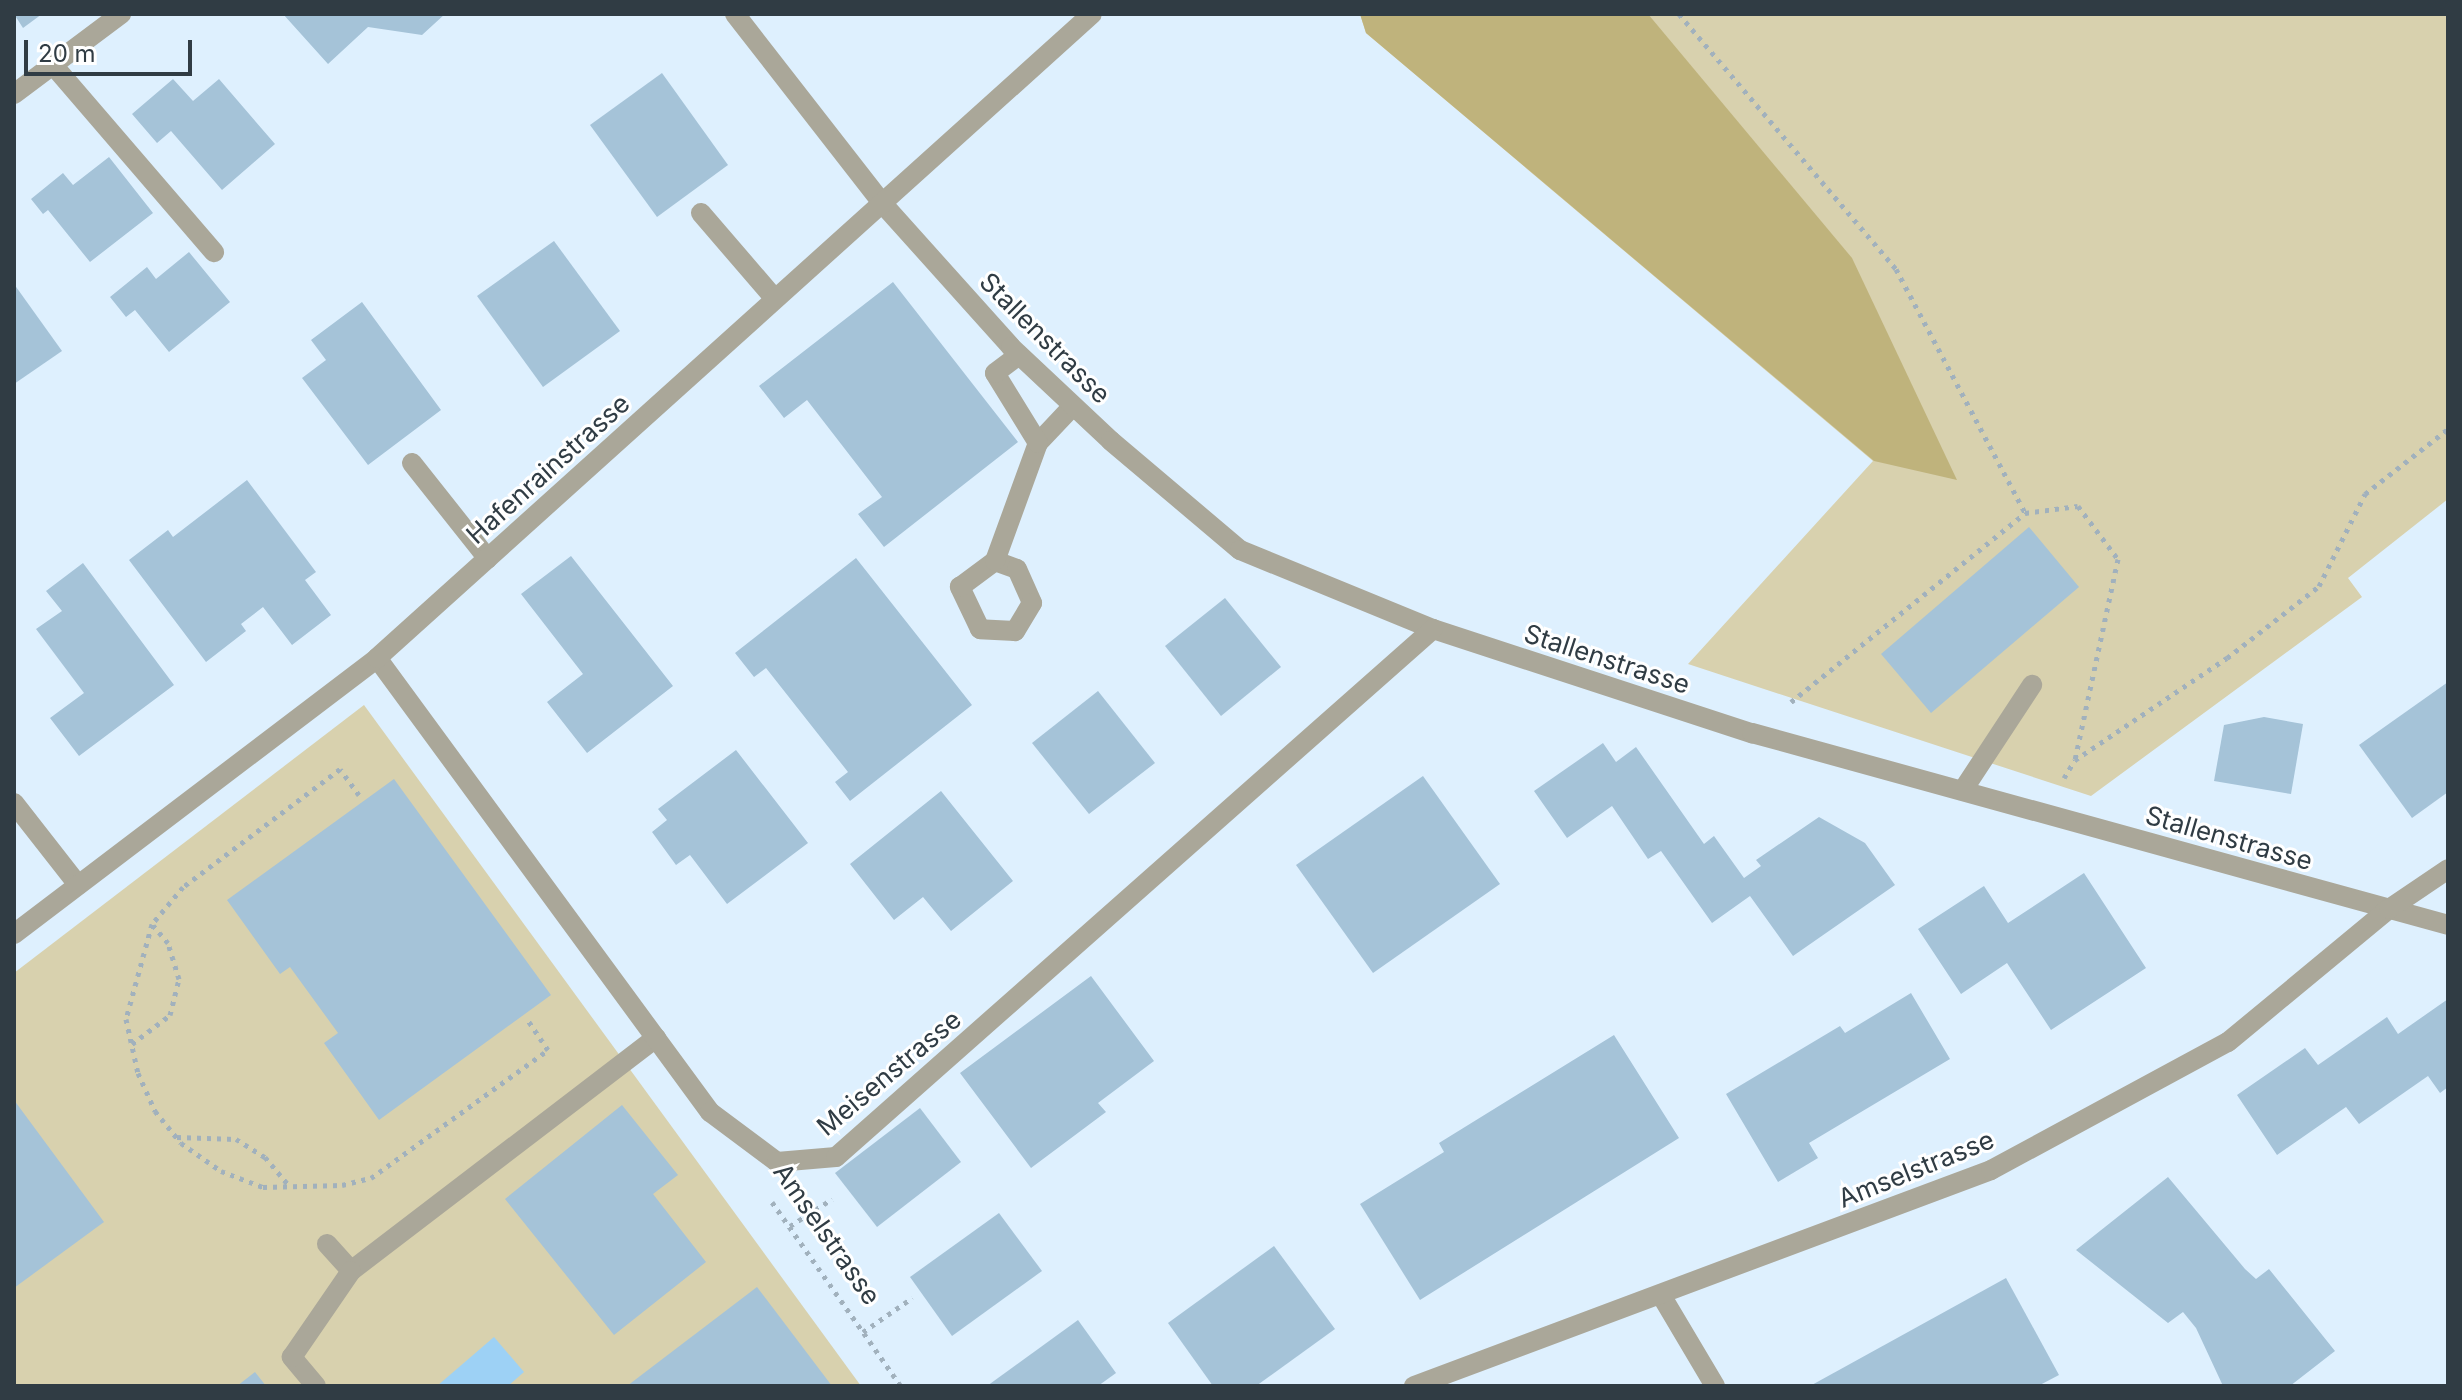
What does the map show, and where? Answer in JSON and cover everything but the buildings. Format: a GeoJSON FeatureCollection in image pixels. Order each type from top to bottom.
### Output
{"type":"FeatureCollection","features":[{"type":"Feature","properties":{"kind":"street"},"geometry":{"type":"LineString","coordinates":[[14,94],[121,14]]}},
{"type":"Feature","properties":{"kind":"street","name":"Stallenstrasse"},"geometry":{"type":"LineString","coordinates":[[735,14],[882,203],[1019,355],[1073,406],[1240,550],[1433,629],[1752,733],[2448,925]]}},
{"type":"Feature","properties":{"kind":"street","name":"Hafenrainstrasse"},"geometry":{"type":"LineString","coordinates":[[14,934],[377,658],[1092,14]]}},
{"type":"Feature","properties":{"kind":"street"},"geometry":{"type":"LineString","coordinates":[[53,65],[214,252]]}},
{"type":"Feature","properties":{"kind":"street"},"geometry":{"type":"LineString","coordinates":[[701,213],[775,299]]}},
{"type":"Feature","properties":{"kind":"street"},"geometry":{"type":"LineString","coordinates":[[1019,355],[995,373],[1038,443]]}},
{"type":"Feature","properties":{"kind":"street"},"geometry":{"type":"LineString","coordinates":[[995,561],[1038,443],[1073,406]]}},
{"type":"Feature","properties":{"kind":"street"},"geometry":{"type":"LineString","coordinates":[[412,463],[488,559]]}},
{"type":"Feature","properties":{"kind":"street","name":"Meisenstrasse"},"geometry":{"type":"LineString","coordinates":[[377,658],[710,1112],[777,1162],[836,1157],[1433,629]]}},
{"type":"Feature","properties":{"kind":"street"},"geometry":{"type":"LineString","coordinates":[[1963,790],[2032,685]]}},
{"type":"Feature","properties":{"kind":"street"},"geometry":{"type":"LineString","coordinates":[[14,803],[78,885]]}},
{"type":"Feature","properties":{"kind":"street","name":"Amselstrasse"},"geometry":{"type":"LineString","coordinates":[[1414,1386],[1991,1170],[2228,1042],[2389,909],[2448,869]]}},
{"type":"Feature","properties":{"kind":"street"},"geometry":{"type":"LineString","coordinates":[[316,1386],[292,1357],[351,1271],[656,1038]]}},
{"type":"Feature","properties":{"kind":"street"},"geometry":{"type":"LineString","coordinates":[[327,1244],[351,1271]]}},
{"type":"Feature","properties":{"kind":"street"},"geometry":{"type":"LineString","coordinates":[[1661,1295],[1715,1386]]}},
{"type":"Feature","properties":{"kind":"path"},"geometry":{"type":"LineString","coordinates":[[1679,14],[1896,269],[2025,513]]}},
{"type":"Feature","properties":{"kind":"path"},"geometry":{"type":"LineString","coordinates":[[2075,760],[2227,658],[2319,586],[2365,494],[2448,429]]}},
{"type":"Feature","properties":{"kind":"path"},"geometry":{"type":"LineString","coordinates":[[1752,733],[2025,513],[2078,506],[2118,559],[2075,760],[2042,812]]}},
{"type":"Feature","properties":{"kind":"path"},"geometry":{"type":"LineString","coordinates":[[359,795],[340,769],[183,887],[152,924],[126,1019],[155,1111],[176,1137],[221,1171],[263,1187],[371,1178],[548,1050],[528,1020]]}},
{"type":"Feature","properties":{"kind":"path"},"geometry":{"type":"LineString","coordinates":[[132,1044],[170,1015],[179,979],[168,943],[152,924]]}},
{"type":"Feature","properties":{"kind":"path"},"geometry":{"type":"LineString","coordinates":[[176,1137],[236,1139],[265,1157],[290,1187]]}},
{"type":"Feature","properties":{"kind":"path","name":"Amselstrasse"},"geometry":{"type":"LineString","coordinates":[[763,1188],[901,1386]]}},
{"type":"Feature","properties":{"kind":"path"},"geometry":{"type":"LineString","coordinates":[[790,1226],[834,1198]]}},
{"type":"Feature","properties":{"kind":"path"},"geometry":{"type":"LineString","coordinates":[[863,1332],[912,1298]]}},
{"type":"Feature","properties":{"kind":"shaded area"},"geometry":{"type":"Polygon","coordinates":[[[1360,14],[2448,14],[2448,499],[2348,578],[2362,597],[2091,796],[1688,664],[1873,461],[1366,33],[1360,14]]]}},
{"type":"Feature","properties":{"kind":"shaded area"},"geometry":{"type":"Polygon","coordinates":[[[1360,14],[1648,14],[1852,258],[1957,480],[1874,461],[1366,33],[1360,14]]]}},
{"type":"Feature","properties":{"kind":"shaded area"},"geometry":{"type":"Polygon","coordinates":[[[364,705],[861,1386],[14,1386],[14,973],[364,705]]]}},
{"type":"Feature","properties":{"kind":"water"},"geometry":{"type":"Polygon","coordinates":[[[494,1337],[524,1372],[508,1386],[437,1386],[494,1337]]]}}]}
